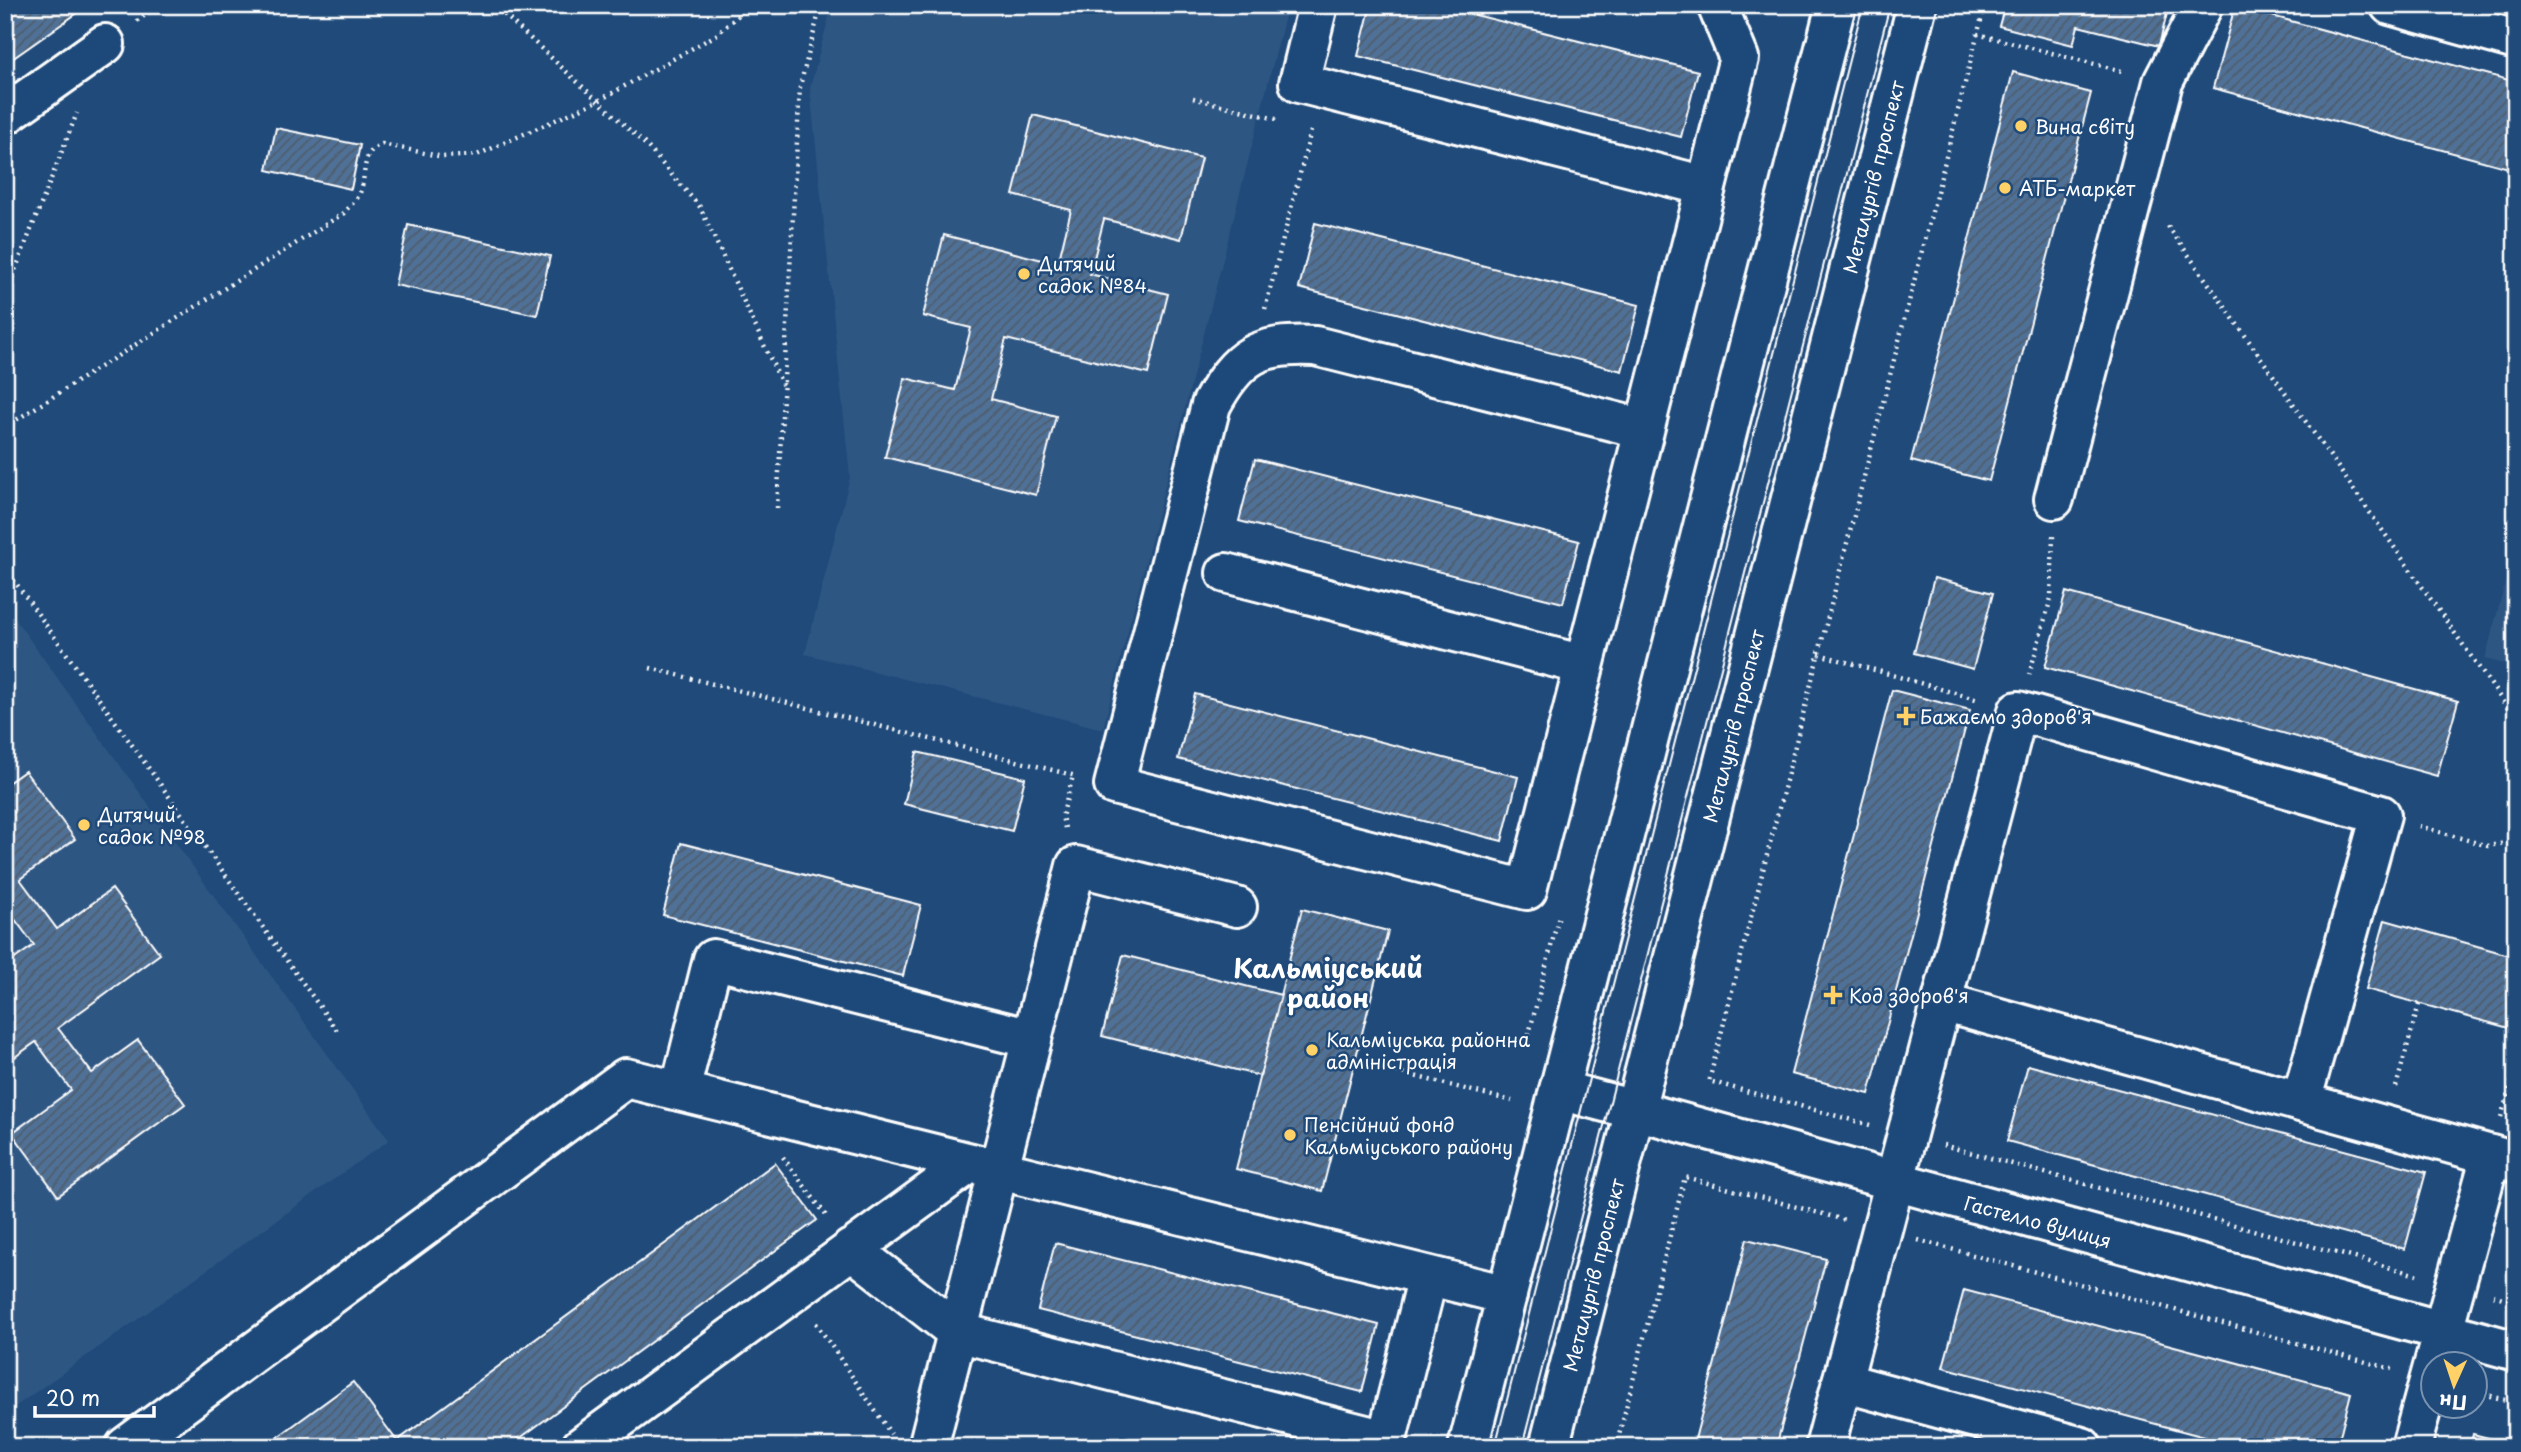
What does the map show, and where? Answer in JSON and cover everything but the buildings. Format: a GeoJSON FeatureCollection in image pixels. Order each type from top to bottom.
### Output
{"type":"FeatureCollection","features":[{"type":"Feature","properties":{"kind":"main road"},"geometry":{"type":"LineString","coordinates":[[1318,5],[1299,83],[1706,186]]}},
{"type":"Feature","properties":{"kind":"main road"},"geometry":{"type":"LineString","coordinates":[[1644,429],[1315,346],[1284,345],[1254,354],[1227,375],[1211,405],[1114,785],[1527,890],[1739,58],[1717,5]]}},
{"type":"Feature","properties":{"kind":"main road"},"geometry":{"type":"LineString","coordinates":[[1468,1447],[1836,5]]}},
{"type":"Feature","properties":{"kind":"main road","name":"Металургів проспект"},"geometry":{"type":"LineString","coordinates":[[1549,1447],[1917,5]]}},
{"type":"Feature","properties":{"kind":"main road"},"geometry":{"type":"LineString","coordinates":[[2054,499],[2162,82],[2203,5]]}},
{"type":"Feature","properties":{"kind":"main road"},"geometry":{"type":"LineString","coordinates":[[2390,5],[2516,40]]}},
{"type":"Feature","properties":{"kind":"main road"},"geometry":{"type":"LineString","coordinates":[[5,115],[105,44]]}},
{"type":"Feature","properties":{"kind":"main road"},"geometry":{"type":"LineString","coordinates":[[1226,573],[1584,665]]}},
{"type":"Feature","properties":{"kind":"main road"},"geometry":{"type":"LineString","coordinates":[[1825,1447],[2018,712],[2381,815],[2301,1102]]}},
{"type":"Feature","properties":{"kind":"main road"},"geometry":{"type":"LineString","coordinates":[[928,1447],[957,1332],[984,1167],[1032,1039],[1076,866],[1237,907]]}},
{"type":"Feature","properties":{"kind":"main road"},"geometry":{"type":"LineString","coordinates":[[680,1091],[713,959],[1032,1039]]}},
{"type":"Feature","properties":{"kind":"main road"},"geometry":{"type":"LineString","coordinates":[[1942,1002],[2503,1158],[2455,1285],[2437,1350]]}},
{"type":"Feature","properties":{"kind":"main road"},"geometry":{"type":"LineString","coordinates":[[125,1447],[626,1078],[1507,1296]]}},
{"type":"Feature","properties":{"kind":"main road","name":"Гастелло вулиця"},"geometry":{"type":"LineString","coordinates":[[1559,1090],[2516,1351]]}},
{"type":"Feature","properties":{"kind":"main road"},"geometry":{"type":"LineString","coordinates":[[581,1447],[851,1249],[984,1167]]}},
{"type":"Feature","properties":{"kind":"main road"},"geometry":{"type":"LineString","coordinates":[[851,1249],[957,1332],[1385,1444],[1428,1276]]}},
{"type":"Feature","properties":{"kind":"main road"},"geometry":{"type":"LineString","coordinates":[[1842,1382],[2082,1447]]}},
{"type":"Feature","properties":{"kind":"main road"},"geometry":{"type":"LineString","coordinates":[[2411,1447],[2420,1414]]}},
{"type":"Feature","properties":{"kind":"path"},"geometry":{"type":"LineString","coordinates":[[494,5],[646,145],[700,208],[784,387]]}},
{"type":"Feature","properties":{"kind":"path"},"geometry":{"type":"LineString","coordinates":[[5,427],[344,213],[359,196],[368,153],[374,147],[382,144],[443,157],[477,155],[598,101],[716,35],[750,5]]}},
{"type":"Feature","properties":{"kind":"path"},"geometry":{"type":"LineString","coordinates":[[777,508],[800,86],[821,5]]}},
{"type":"Feature","properties":{"kind":"path"},"geometry":{"type":"LineString","coordinates":[[1985,5],[1709,1081],[2516,1301]]}},
{"type":"Feature","properties":{"kind":"path"},"geometry":{"type":"LineString","coordinates":[[1977,34],[2162,82]]}},
{"type":"Feature","properties":{"kind":"path"},"geometry":{"type":"LineString","coordinates":[[1254,354],[1322,89]]}},
{"type":"Feature","properties":{"kind":"path"},"geometry":{"type":"LineString","coordinates":[[1193,98],[1286,121]]}},
{"type":"Feature","properties":{"kind":"path"},"geometry":{"type":"LineString","coordinates":[[5,296],[80,107]]}},
{"type":"Feature","properties":{"kind":"path"},"geometry":{"type":"LineString","coordinates":[[1299,125],[1312,128]]}},
{"type":"Feature","properties":{"kind":"path"},"geometry":{"type":"LineString","coordinates":[[2136,182],[2516,720]]}},
{"type":"Feature","properties":{"kind":"path"},"geometry":{"type":"LineString","coordinates":[[1819,654],[2018,712],[2051,598],[2054,499]]}},
{"type":"Feature","properties":{"kind":"path"},"geometry":{"type":"LineString","coordinates":[[5,568],[338,1032]]}},
{"type":"Feature","properties":{"kind":"path"},"geometry":{"type":"LineString","coordinates":[[650,668],[1114,785]]}},
{"type":"Feature","properties":{"kind":"path"},"geometry":{"type":"LineString","coordinates":[[1062,817],[1073,775]]}},
{"type":"Feature","properties":{"kind":"path"},"geometry":{"type":"LineString","coordinates":[[2381,815],[2488,846],[2516,841]]}},
{"type":"Feature","properties":{"kind":"path"},"geometry":{"type":"LineString","coordinates":[[2385,1125],[2419,1003]]}},
{"type":"Feature","properties":{"kind":"path"},"geometry":{"type":"LineString","coordinates":[[1355,1061],[1512,1101]]}},
{"type":"Feature","properties":{"kind":"path"},"geometry":{"type":"LineString","coordinates":[[2503,1158],[2516,1067]]}},
{"type":"Feature","properties":{"kind":"path"},"geometry":{"type":"LineString","coordinates":[[747,1108],[851,1249]]}},
{"type":"Feature","properties":{"kind":"path"},"geometry":{"type":"LineString","coordinates":[[1616,1447],[1685,1177],[2420,1378]]}},
{"type":"Feature","properties":{"kind":"path"},"geometry":{"type":"LineString","coordinates":[[794,1291],[892,1436]]}},
{"type":"Feature","properties":{"kind":"path"},"geometry":{"type":"LineString","coordinates":[[2490,1396],[2516,1403]]}},
{"type":"Feature","properties":{"kind":"shaded area","name":"Дитячий садок №84"},"geometry":{"type":"Polygon","coordinates":[[[832,5],[1288,5],[1103,729],[805,654],[850,477],[810,88],[832,5]]]}},
{"type":"Feature","properties":{"kind":"shaded area"},"geometry":{"type":"Polygon","coordinates":[[[2516,542],[2516,667],[2485,659],[2516,542]]]}},
{"type":"Feature","properties":{"kind":"shaded area","name":"Дитячий садок №98"},"geometry":{"type":"Polygon","coordinates":[[[5,605],[389,1140],[5,1414],[5,605]]]}},
{"type":"Feature","properties":{"kind":"tram line"},"geometry":{"type":"LineString","coordinates":[[1495,1447],[1863,5]]}},
{"type":"Feature","properties":{"kind":"tram line"},"geometry":{"type":"LineString","coordinates":[[1522,1447],[1890,5]]}},
{"type":"Feature","properties":{"kind":"place","name":"Вина світу"},"geometry":{"type":"Point","coordinates":[2021,126]}},
{"type":"Feature","properties":{"kind":"place","name":"АТБ-маркет"},"geometry":{"type":"Point","coordinates":[2005,188]}},
{"type":"Feature","properties":{"kind":"place","name":"Дитячий садок №84"},"geometry":{"type":"Point","coordinates":[1024,274]}},
{"type":"Feature","properties":{"kind":"place","name":"Бажаємо здоров'я"},"geometry":{"type":"Point","coordinates":[1906,716]}},
{"type":"Feature","properties":{"kind":"place","name":"Дитячий садок №98"},"geometry":{"type":"Point","coordinates":[84,825]}},
{"type":"Feature","properties":{"kind":"place","name":"Код здоров'я"},"geometry":{"type":"Point","coordinates":[1833,995]}},
{"type":"Feature","properties":{"kind":"place","name":"Кальміуська районна адміністрація"},"geometry":{"type":"Point","coordinates":[1312,1050]}},
{"type":"Feature","properties":{"kind":"place","name":"Пенсійний фонд Кальміуського району"},"geometry":{"type":"Point","coordinates":[1290,1135]}},
{"type":"Feature","properties":{"kind":"district","name":"Кальміуський район"},"geometry":{"type":"Point","coordinates":[1328,982]}}]}
